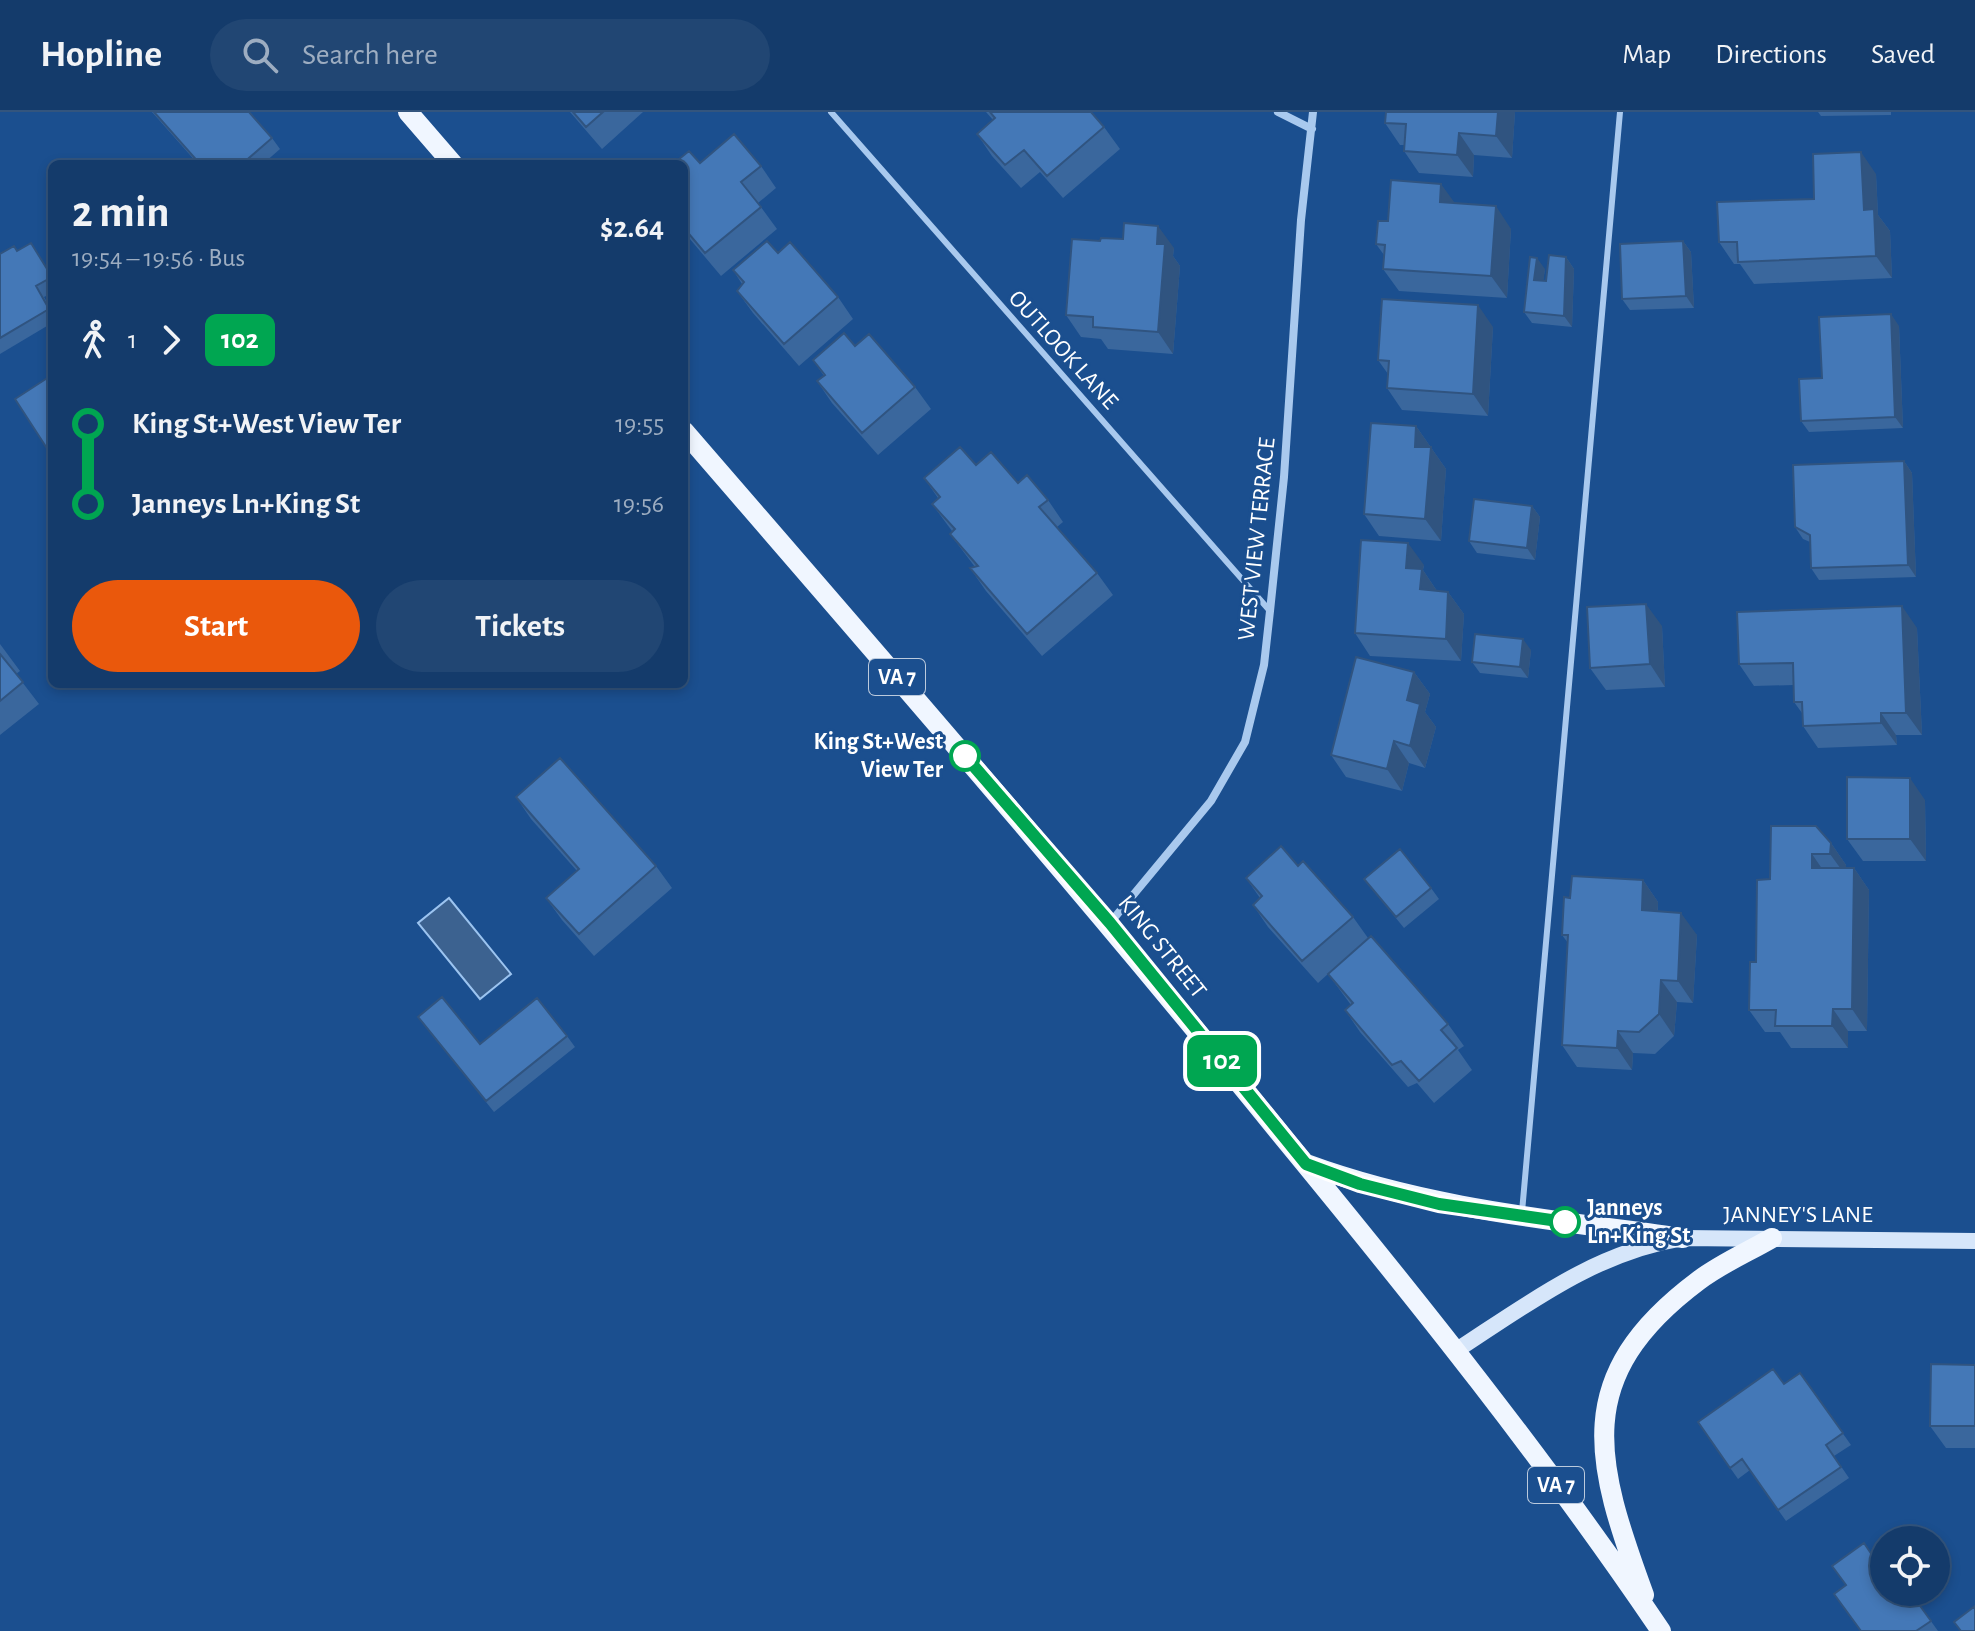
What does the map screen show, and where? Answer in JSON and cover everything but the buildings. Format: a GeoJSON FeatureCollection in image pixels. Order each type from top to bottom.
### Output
{"type":"FeatureCollection","features":[{"type":"Feature","properties":{"kind":"main road"},"geometry":{"type":"LineString","coordinates":[[408,112],[450,160]]}},
{"type":"Feature","properties":{"kind":"main road","name":"KING STREET"},"geometry":{"type":"LineString","coordinates":[[688,436],[1110,923],[1457,1350],[1658,1626]]}},
{"type":"Feature","properties":{"kind":"main road"},"geometry":{"type":"LineString","coordinates":[[1306,1164],[1410,1197],[1683,1238]]}},
{"type":"Feature","properties":{"kind":"main road","name":"JANNEY'S LANE"},"geometry":{"type":"LineString","coordinates":[[1457,1350],[1564,1280],[1611,1256],[1646,1244],[1683,1238],[1975,1241]]}},
{"type":"Feature","properties":{"kind":"main road"},"geometry":{"type":"LineString","coordinates":[[1658,1626],[1619,1526],[1606,1469],[1603,1423],[1610,1384],[1631,1345],[1661,1311],[1700,1279],[1772,1238]]}},
{"type":"Feature","properties":{"kind":"street"},"geometry":{"type":"LineString","coordinates":[[1278,112],[1312,129]]}},
{"type":"Feature","properties":{"kind":"street","name":"WEST VIEW TERRACE"},"geometry":{"type":"LineString","coordinates":[[1110,923],[1211,801],[1245,742],[1264,665],[1270,611],[1284,477],[1301,220],[1313,112]]}},
{"type":"Feature","properties":{"kind":"lane","name":"OUTLOOK LANE"},"geometry":{"type":"LineString","coordinates":[[831,112],[1270,611]]}},
{"type":"Feature","properties":{"kind":"lane"},"geometry":{"type":"LineString","coordinates":[[1522,1215],[1620,112]]}},
{"type":"Feature","properties":{"kind":"water"},"geometry":{"type":"Polygon","coordinates":[[[449,898],[511,974],[480,999],[418,923],[449,898]]]}},
{"type":"Feature","properties":{"kind":"bus line","name":"102"},"geometry":{"type":"LineString","coordinates":[[965,756],[1110,923],[1306,1164],[1360,1184],[1439,1204],[1565,1222]]}},
{"type":"Feature","properties":{"kind":"place","name":"King St+West View Ter"},"geometry":{"type":"Point","coordinates":[965,756]}},
{"type":"Feature","properties":{"kind":"place","name":"Janneys Ln+King St"},"geometry":{"type":"Point","coordinates":[1565,1222]}}]}
